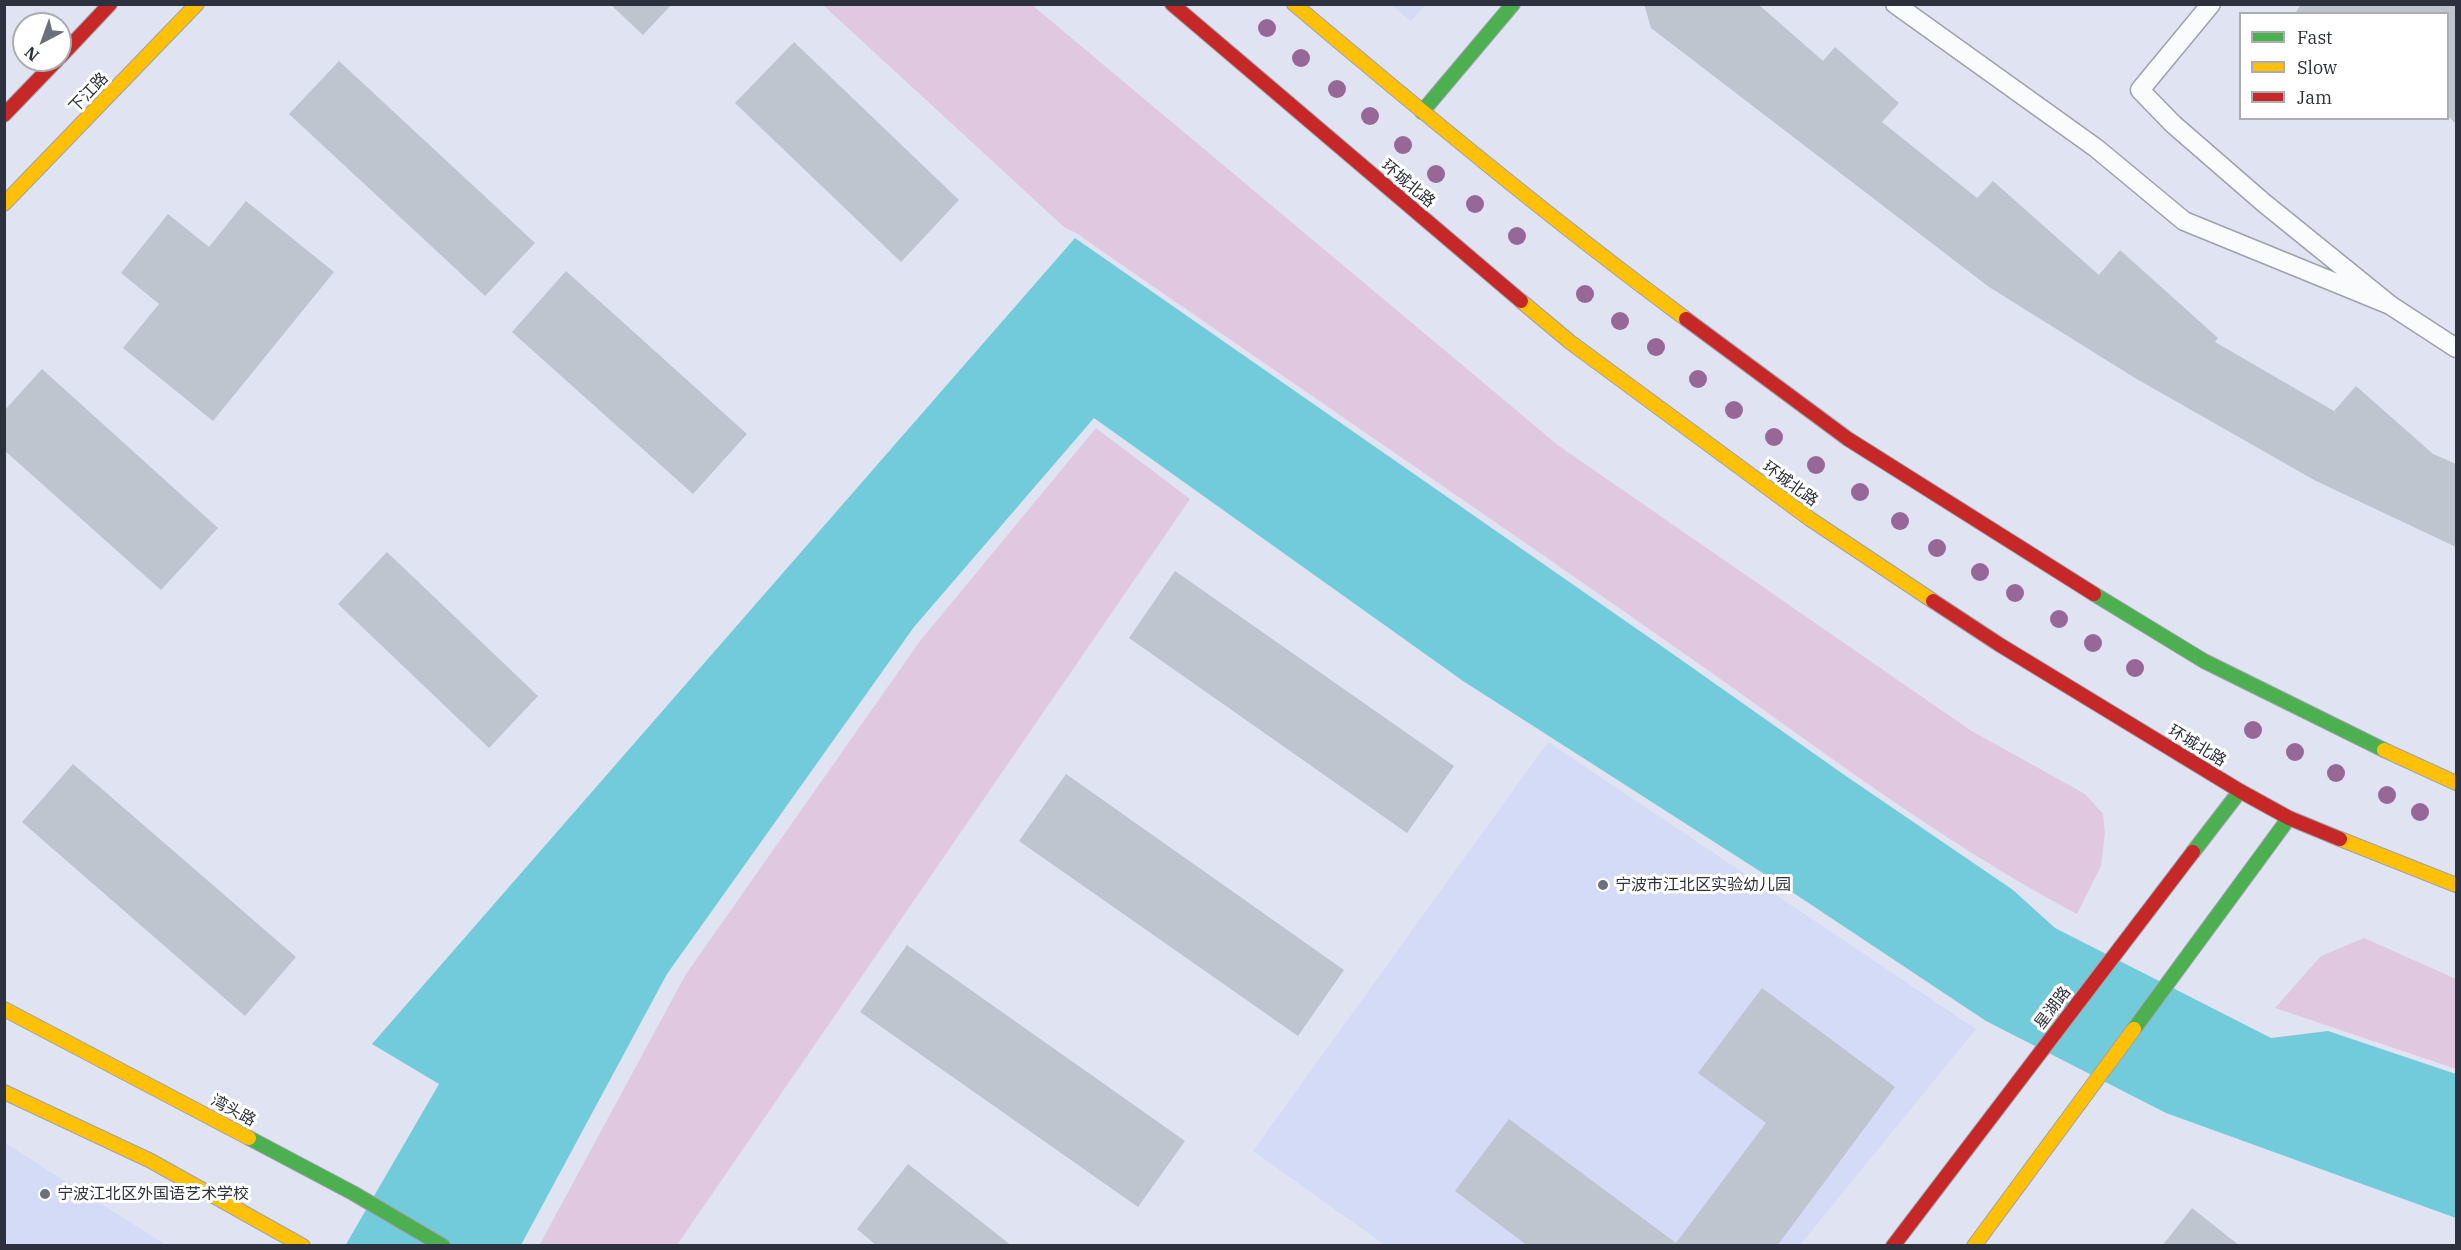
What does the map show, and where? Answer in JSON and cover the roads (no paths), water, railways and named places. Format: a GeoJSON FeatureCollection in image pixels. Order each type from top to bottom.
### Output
{"type":"FeatureCollection","features":[{"type":"Feature","properties":{"kind":"main road"},"geometry":{"type":"LineString","coordinates":[[72,44],[110,4]]}},
{"type":"Feature","properties":{"kind":"main road","name":"下江路"},"geometry":{"type":"LineString","coordinates":[[4,204],[197,4]]}},
{"type":"Feature","properties":{"kind":"main road","name":"环城北路"},"geometry":{"type":"LineString","coordinates":[[1172,4],[1570,342],[1791,505],[2000,645],[2289,818],[2457,885]]}},
{"type":"Feature","properties":{"kind":"main road"},"geometry":{"type":"LineString","coordinates":[[1294,4],[1422,112],[1637,283],[1848,439],[2204,661],[2308,714],[2457,783]]}},
{"type":"Feature","properties":{"kind":"main road"},"geometry":{"type":"LineString","coordinates":[[1422,112],[1513,4]]}},
{"type":"Feature","properties":{"kind":"main road"},"geometry":{"type":"LineString","coordinates":[[4,115],[45,72]]}},
{"type":"Feature","properties":{"kind":"main road","name":"星湖路"},"geometry":{"type":"LineString","coordinates":[[1893,1245],[2240,790]]}},
{"type":"Feature","properties":{"kind":"main road"},"geometry":{"type":"LineString","coordinates":[[1974,1245],[2289,818]]}},
{"type":"Feature","properties":{"kind":"main road","name":"湾头路"},"geometry":{"type":"LineString","coordinates":[[4,1009],[353,1193],[443,1245]]}},
{"type":"Feature","properties":{"kind":"main road"},"geometry":{"type":"LineString","coordinates":[[4,1092],[151,1161],[303,1245]]}},
{"type":"Feature","properties":{"kind":"lane"},"geometry":{"type":"LineString","coordinates":[[1895,4],[2096,148],[2184,221],[2390,304]]}},
{"type":"Feature","properties":{"kind":"lane"},"geometry":{"type":"LineString","coordinates":[[2211,4],[2140,90],[2173,124],[2256,196],[2390,304],[2457,348]]}},
{"type":"Feature","properties":{"kind":"water"},"geometry":{"type":"Polygon","coordinates":[[[1075,238],[2013,890],[2055,928],[2271,1038],[2328,1031],[2456,1074],[2456,1218],[2166,1113],[1986,1021],[1783,886],[1463,681],[1094,418],[914,627],[667,974],[521,1245],[345,1246],[439,1084],[372,1044],[1075,238]]]}},
{"type":"Feature","properties":{"kind":"place","name":"宁波市江北区实验幼儿园"},"geometry":{"type":"Point","coordinates":[1603,885]}},
{"type":"Feature","properties":{"kind":"place","name":"宁波江北区外国语艺术学校"},"geometry":{"type":"Point","coordinates":[45,1194]}}]}
